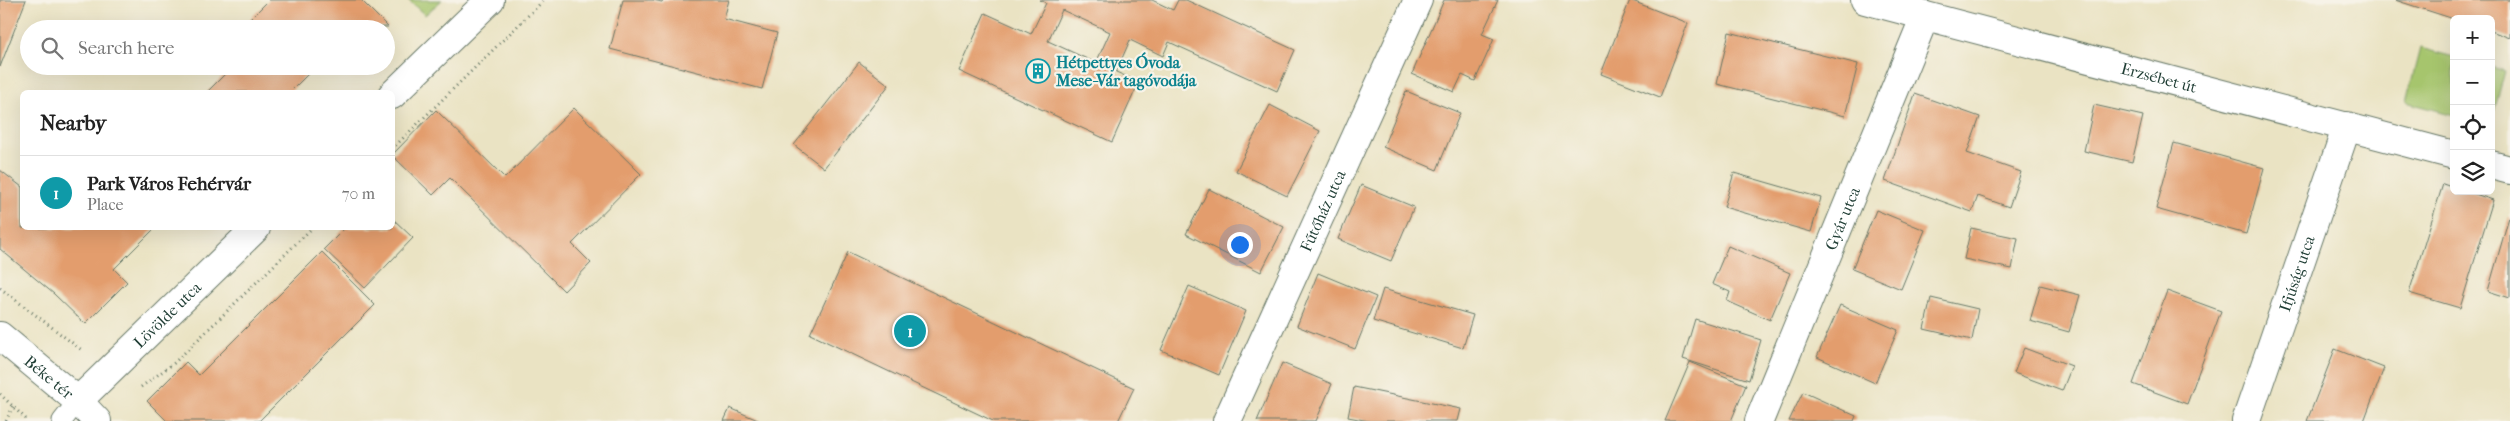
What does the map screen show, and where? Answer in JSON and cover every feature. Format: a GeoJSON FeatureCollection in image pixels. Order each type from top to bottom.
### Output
{"type":"FeatureCollection","features":[{"type":"Feature","properties":{"kind":"street"},"geometry":{"type":"LineString","coordinates":[[395,92],[490,0]]}},
{"type":"Feature","properties":{"kind":"street","name":"Fűtőház utca"},"geometry":{"type":"LineString","coordinates":[[1227,421],[1418,0]]}},
{"type":"Feature","properties":{"kind":"street","name":"Erzsébet út"},"geometry":{"type":"LineString","coordinates":[[1865,0],[2450,154]]}},
{"type":"Feature","properties":{"kind":"street","name":"Gyár utca"},"geometry":{"type":"LineString","coordinates":[[1759,421],[1925,16]]}},
{"type":"Feature","properties":{"kind":"street","name":"Ifjúság utca"},"geometry":{"type":"LineString","coordinates":[[2246,421],[2347,126]]}},
{"type":"Feature","properties":{"kind":"street"},"geometry":{"type":"LineString","coordinates":[[2495,166],[2510,170]]}},
{"type":"Feature","properties":{"kind":"street","name":"Lövölde utca"},"geometry":{"type":"LineString","coordinates":[[70,411],[254,230]]}},
{"type":"Feature","properties":{"kind":"street","name":"Béke tér"},"geometry":{"type":"LineString","coordinates":[[0,336],[70,411],[97,421]]}},
{"type":"Feature","properties":{"kind":"path"},"geometry":{"type":"LineString","coordinates":[[395,146],[544,0]]}},
{"type":"Feature","properties":{"kind":"path"},"geometry":{"type":"LineString","coordinates":[[0,288],[135,392],[174,363],[310,230]]}},
{"type":"Feature","properties":{"kind":"path"},"geometry":{"type":"LineString","coordinates":[[0,394],[28,421]]}},
{"type":"Feature","properties":{"kind":"path"},"geometry":{"type":"LineString","coordinates":[[6,421],[13,406]]}},
{"type":"Feature","properties":{"kind":"green space"},"geometry":{"type":"Polygon","coordinates":[[[408,0],[442,0],[425,15],[408,0]]]}},
{"type":"Feature","properties":{"kind":"green space"},"geometry":{"type":"Polygon","coordinates":[[[2420,48],[2450,56],[2450,114],[2406,102],[2420,48]]]}},
{"type":"Feature","properties":{"kind":"green space"},"geometry":{"type":"Polygon","coordinates":[[[2495,68],[2505,71],[2495,108],[2495,68]]]}},
{"type":"Feature","properties":{"kind":"building"},"geometry":{"type":"Polygon","coordinates":[[[0,0],[26,0],[0,67],[0,0]]]}},
{"type":"Feature","properties":{"kind":"building"},"geometry":{"type":"Polygon","coordinates":[[[269,0],[361,0],[381,20],[249,20],[269,0]]]}},
{"type":"Feature","properties":{"kind":"building"},"geometry":{"type":"Polygon","coordinates":[[[623,0],[653,0],[662,2],[663,0],[729,0],[724,19],[777,33],[762,89],[610,49],[623,0]]]}},
{"type":"Feature","properties":{"kind":"building","name":"Hétpettyes Óvoda Mese-Vár tagóvodája"},"geometry":{"type":"Polygon","coordinates":[[[1040,0],[1152,0],[1173,10],[1178,0],[1186,0],[1295,50],[1277,91],[1169,42],[1163,56],[1130,40],[1116,72],[1139,82],[1112,142],[959,71],[985,13],[1031,34],[1046,3],[1040,0]],[[1062,10],[1048,41],[1096,63],[1110,32],[1062,10]]]}},
{"type":"Feature","properties":{"kind":"building"},"geometry":{"type":"Polygon","coordinates":[[[1444,0],[1498,0],[1482,34],[1494,39],[1475,81],[1462,75],[1454,92],[1412,74],[1444,0]]]}},
{"type":"Feature","properties":{"kind":"building"},"geometry":{"type":"Polygon","coordinates":[[[1630,0],[1688,23],[1660,97],[1601,74],[1630,0]]]}},
{"type":"Feature","properties":{"kind":"building"},"geometry":{"type":"Polygon","coordinates":[[[2395,0],[2510,0],[2510,38],[2495,32],[2495,15],[2450,15],[2450,18],[2395,0]]]}},
{"type":"Feature","properties":{"kind":"building"},"geometry":{"type":"Polygon","coordinates":[[[1729,32],[1858,64],[1845,116],[1717,84],[1729,32]]]}},
{"type":"Feature","properties":{"kind":"building"},"geometry":{"type":"Polygon","coordinates":[[[859,62],[889,85],[824,168],[794,145],[859,62]]]}},
{"type":"Feature","properties":{"kind":"building"},"geometry":{"type":"Polygon","coordinates":[[[224,75],[307,75],[292,90],[209,90],[224,75]]]}},
{"type":"Feature","properties":{"kind":"building"},"geometry":{"type":"Polygon","coordinates":[[[1406,91],[1460,113],[1437,170],[1383,147],[1406,91]]]}},
{"type":"Feature","properties":{"kind":"building"},"geometry":{"type":"Polygon","coordinates":[[[1915,94],[1980,117],[1967,153],[2021,172],[2009,207],[1978,196],[1972,212],[1885,181],[1915,94]]]}},
{"type":"Feature","properties":{"kind":"building"},"geometry":{"type":"Polygon","coordinates":[[[1270,105],[1320,131],[1287,196],[1236,171],[1270,105]]]}},
{"type":"Feature","properties":{"kind":"building"},"geometry":{"type":"Polygon","coordinates":[[[2094,105],[2143,116],[2132,162],[2084,151],[2094,105]]]}},
{"type":"Feature","properties":{"kind":"building"},"geometry":{"type":"Polygon","coordinates":[[[574,108],[641,174],[572,244],[591,263],[564,291],[450,178],[433,195],[395,158],[395,152],[436,110],[505,178],[574,108]]]}},
{"type":"Feature","properties":{"kind":"building"},"geometry":{"type":"Polygon","coordinates":[[[2174,143],[2264,168],[2246,234],[2156,209],[2174,143]]]}},
{"type":"Feature","properties":{"kind":"building"},"geometry":{"type":"Polygon","coordinates":[[[0,170],[20,185],[20,230],[153,230],[114,269],[127,282],[85,324],[54,294],[0,249],[0,170]]]}},
{"type":"Feature","properties":{"kind":"building"},"geometry":{"type":"Polygon","coordinates":[[[1734,173],[1821,198],[1811,232],[1724,207],[1734,173]]]}},
{"type":"Feature","properties":{"kind":"building"},"geometry":{"type":"Polygon","coordinates":[[[2443,184],[2450,187],[2450,195],[2478,195],[2493,200],[2460,308],[2409,293],[2443,184]]]}},
{"type":"Feature","properties":{"kind":"building"},"geometry":{"type":"Polygon","coordinates":[[[1361,185],[1414,207],[1391,261],[1338,239],[1361,185]]]}},
{"type":"Feature","properties":{"kind":"building"},"geometry":{"type":"Polygon","coordinates":[[[1209,189],[1284,227],[1261,272],[1186,234],[1209,189]]]}},
{"type":"Feature","properties":{"kind":"building"},"geometry":{"type":"Polygon","coordinates":[[[1876,210],[1925,230],[1901,289],[1852,269],[1876,210]]]}},
{"type":"Feature","properties":{"kind":"building"},"geometry":{"type":"Polygon","coordinates":[[[2510,217],[2510,298],[2488,291],[2510,217]]]}},
{"type":"Feature","properties":{"kind":"building"},"geometry":{"type":"Polygon","coordinates":[[[395,221],[413,238],[365,288],[324,249],[343,230],[395,230],[395,221]]]}},
{"type":"Feature","properties":{"kind":"building"},"geometry":{"type":"Polygon","coordinates":[[[1971,228],[2018,238],[2012,269],[1964,259],[1971,228]]]}},
{"type":"Feature","properties":{"kind":"building"},"geometry":{"type":"Polygon","coordinates":[[[1728,246],[1790,273],[1770,320],[1727,301],[1730,292],[1712,284],[1728,246]]]}},
{"type":"Feature","properties":{"kind":"building"},"geometry":{"type":"Polygon","coordinates":[[[322,252],[375,305],[259,421],[167,421],[147,401],[186,362],[199,375],[322,252]]]}},
{"type":"Feature","properties":{"kind":"building"},"geometry":{"type":"Polygon","coordinates":[[[848,252],[1134,388],[1118,421],[993,421],[810,334],[848,252]]]}},
{"type":"Feature","properties":{"kind":"building"},"geometry":{"type":"Polygon","coordinates":[[[1318,273],[1376,297],[1355,349],[1297,326],[1318,273]]]}},
{"type":"Feature","properties":{"kind":"building"},"geometry":{"type":"Polygon","coordinates":[[[2040,285],[2080,295],[2069,332],[2030,321],[2040,285]]]}},
{"type":"Feature","properties":{"kind":"building"},"geometry":{"type":"Polygon","coordinates":[[[1189,286],[1246,311],[1219,375],[1161,350],[1189,286]]]}},
{"type":"Feature","properties":{"kind":"building"},"geometry":{"type":"Polygon","coordinates":[[[1383,289],[1473,315],[1463,348],[1373,321],[1383,289]]]}},
{"type":"Feature","properties":{"kind":"building"},"geometry":{"type":"Polygon","coordinates":[[[2167,291],[2221,311],[2187,404],[2133,384],[2167,291]]]}},
{"type":"Feature","properties":{"kind":"building"},"geometry":{"type":"Polygon","coordinates":[[[1931,298],[1978,309],[1972,340],[1924,329],[1931,298]]]}},
{"type":"Feature","properties":{"kind":"building"},"geometry":{"type":"Polygon","coordinates":[[[1840,305],[1898,330],[1875,383],[1817,357],[1840,305]]]}},
{"type":"Feature","properties":{"kind":"building"},"geometry":{"type":"Polygon","coordinates":[[[1695,319],[1761,340],[1749,380],[1683,359],[1695,319]]]}},
{"type":"Feature","properties":{"kind":"building"},"geometry":{"type":"Polygon","coordinates":[[[2024,348],[2072,366],[2062,391],[2014,373],[2024,348]]]}},
{"type":"Feature","properties":{"kind":"building"},"geometry":{"type":"Polygon","coordinates":[[[2335,349],[2384,368],[2364,421],[2307,421],[2335,349]]]}},
{"type":"Feature","properties":{"kind":"building"},"geometry":{"type":"Polygon","coordinates":[[[1690,362],[1746,385],[1731,421],[1665,421],[1690,362]]]}},
{"type":"Feature","properties":{"kind":"building"},"geometry":{"type":"Polygon","coordinates":[[[1282,363],[1332,384],[1316,421],[1257,421],[1282,363]]]}},
{"type":"Feature","properties":{"kind":"building"},"geometry":{"type":"Polygon","coordinates":[[[1354,387],[1461,409],[1458,421],[1369,421],[1348,417],[1354,387]]]}},
{"type":"Feature","properties":{"kind":"building"},"geometry":{"type":"Polygon","coordinates":[[[1803,392],[1856,416],[1854,421],[1789,421],[1803,392]]]}},
{"type":"Feature","properties":{"kind":"building"},"geometry":{"type":"Polygon","coordinates":[[[730,408],[760,421],[724,421],[730,408]]]}},
{"type":"Feature","properties":{"kind":"place","name":"Hétpettyes Óvoda Mese-Vár tagóvodája"},"geometry":{"type":"Point","coordinates":[1038,71]}},
{"type":"Feature","properties":{"kind":"place","name":"Park Város Fehérvár"},"geometry":{"type":"Point","coordinates":[910,331]}}]}
